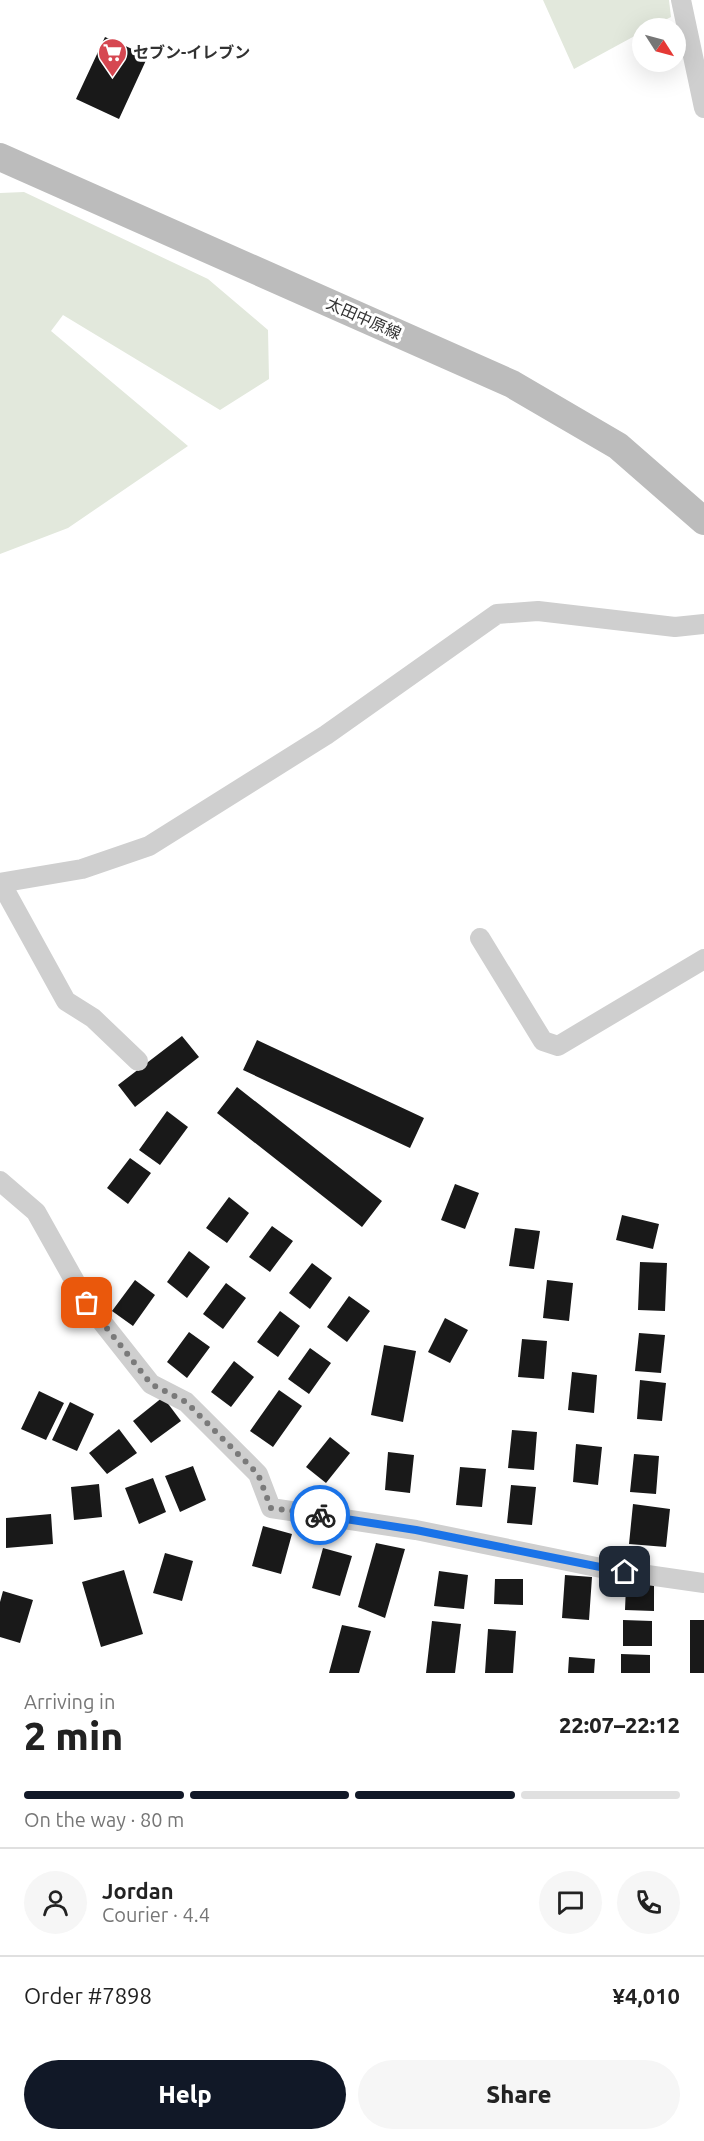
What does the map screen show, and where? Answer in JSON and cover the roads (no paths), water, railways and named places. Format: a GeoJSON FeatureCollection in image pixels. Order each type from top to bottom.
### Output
{"type":"FeatureCollection","features":[{"type":"Feature","properties":{"kind":"main road","name":"太田中原線"},"geometry":{"type":"LineString","coordinates":[[0,157],[512,384],[618,446],[704,521]]}},
{"type":"Feature","properties":{"kind":"street"},"geometry":{"type":"LineString","coordinates":[[681,0],[704,108]]}},
{"type":"Feature","properties":{"kind":"street"},"geometry":{"type":"LineString","coordinates":[[138,1061],[93,1018],[66,1000],[1,883],[82,869],[149,846],[326,735],[497,614],[538,611],[675,627],[704,624]]}},
{"type":"Feature","properties":{"kind":"street"},"geometry":{"type":"LineString","coordinates":[[480,939],[543,1041],[558,1046],[704,959]]}},
{"type":"Feature","properties":{"kind":"street"},"geometry":{"type":"LineString","coordinates":[[0,1181],[36,1212],[87,1303],[151,1384],[186,1402],[258,1474],[271,1508],[416,1530],[606,1569],[704,1583]]}},
{"type":"Feature","properties":{"kind":"place","name":"セブン-イレブン"},"geometry":{"type":"Point","coordinates":[112,78]}}]}
